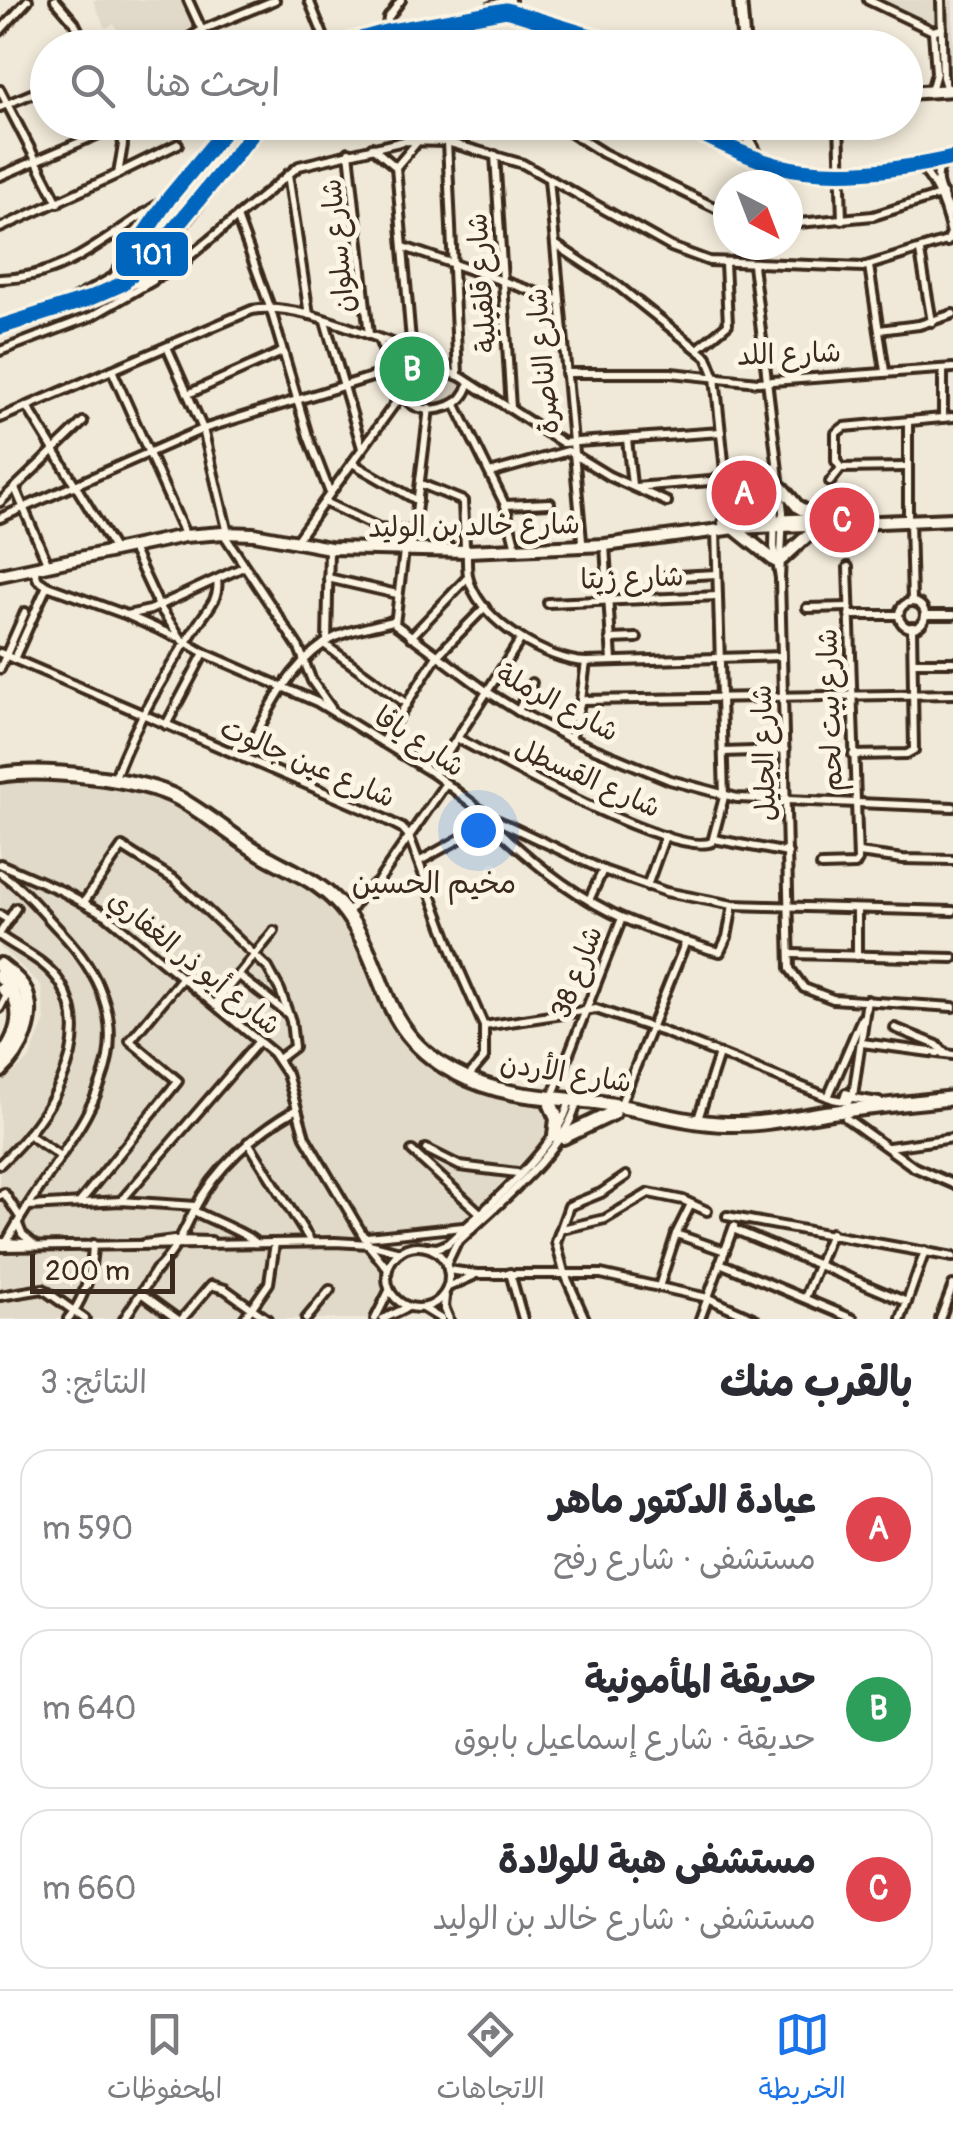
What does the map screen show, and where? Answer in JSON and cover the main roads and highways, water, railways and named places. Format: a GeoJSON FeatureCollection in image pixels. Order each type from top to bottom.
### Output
{"type":"FeatureCollection","features":[{"type":"Feature","properties":{"kind":"highway","name":"شارع الأردن"},"geometry":{"type":"LineString","coordinates":[[0,777],[26,772],[136,787],[158,794],[315,889],[344,918],[392,1021],[412,1047],[442,1070],[502,1096],[740,1124],[953,1098]]}},
{"type":"Feature","properties":{"kind":"highway","name":"شارع الأردن"},"geometry":{"type":"LineString","coordinates":[[78,780],[150,786],[184,801],[240,840],[326,890],[348,914],[405,1034],[425,1053],[467,1078],[551,1102]]}},
{"type":"Feature","properties":{"kind":"highway"},"geometry":{"type":"LineString","coordinates":[[0,965],[24,988],[28,1012],[22,1044],[0,1072]]}},
{"type":"Feature","properties":{"kind":"highway"},"geometry":{"type":"LineString","coordinates":[[0,1059],[20,1024],[16,998],[2,983]]}},
{"type":"Feature","properties":{"kind":"highway"},"geometry":{"type":"LineString","coordinates":[[551,1102],[559,1136],[617,1109]]}},
{"type":"Feature","properties":{"kind":"highway","name":"شارع الأردن"},"geometry":{"type":"LineString","coordinates":[[617,1109],[724,1128],[953,1106]]}},
{"type":"Feature","properties":{"kind":"main road"},"geometry":{"type":"LineString","coordinates":[[486,12],[509,0]]}},
{"type":"Feature","properties":{"kind":"main road"},"geometry":{"type":"LineString","coordinates":[[740,0],[742,30]]}},
{"type":"Feature","properties":{"kind":"main road"},"geometry":{"type":"LineString","coordinates":[[396,30],[486,12],[518,11],[576,30]]}},
{"type":"Feature","properties":{"kind":"main road"},"geometry":{"type":"LineString","coordinates":[[923,92],[950,90]]}},
{"type":"Feature","properties":{"kind":"main road"},"geometry":{"type":"LineString","coordinates":[[70,304],[115,278],[169,198],[218,140]]}},
{"type":"Feature","properties":{"kind":"main road"},"geometry":{"type":"LineString","coordinates":[[223,140],[225,148],[240,148]]}},
{"type":"Feature","properties":{"kind":"main road"},"geometry":{"type":"LineString","coordinates":[[0,327],[104,294],[138,277],[247,140]]}},
{"type":"Feature","properties":{"kind":"main road"},"geometry":{"type":"LineString","coordinates":[[718,140],[788,168],[916,165],[950,159]]}},
{"type":"Feature","properties":{"kind":"main road"},"geometry":{"type":"LineString","coordinates":[[727,144],[734,140]]}},
{"type":"Feature","properties":{"kind":"main road"},"geometry":{"type":"LineString","coordinates":[[749,140],[757,157]]}},
{"type":"Feature","properties":{"kind":"main road"},"geometry":{"type":"LineString","coordinates":[[207,154],[222,155],[223,169]]}},
{"type":"Feature","properties":{"kind":"main road"},"geometry":{"type":"LineString","coordinates":[[180,263],[170,250],[191,211]]}},
{"type":"Feature","properties":{"kind":"main road"},"geometry":{"type":"LineString","coordinates":[[138,277],[135,258],[151,226]]}},
{"type":"Feature","properties":{"kind":"main road"},"geometry":{"type":"LineString","coordinates":[[778,485],[818,522],[779,560],[735,525],[778,485]]}},
{"type":"Feature","properties":{"kind":"main road","name":"شارع خالد بن الوليد"},"geometry":{"type":"LineString","coordinates":[[466,548],[735,525],[953,517]]}},
{"type":"Feature","properties":{"kind":"main road","name":"شارع خالد بن الوليد"},"geometry":{"type":"LineString","coordinates":[[0,572],[225,531],[330,548],[466,548],[605,545],[735,525]]}},
{"type":"Feature","properties":{"kind":"main road","name":"شارع خالد بن الوليد"},"geometry":{"type":"LineString","coordinates":[[0,572],[184,532],[253,530],[408,548]]}},
{"type":"Feature","properties":{"kind":"place","name":"حديقة المأمونية"},"geometry":{"type":"Point","coordinates":[412,369]}},
{"type":"Feature","properties":{"kind":"place","name":"عيادة الدكتور ماهر"},"geometry":{"type":"Point","coordinates":[744,493]}},
{"type":"Feature","properties":{"kind":"place","name":"مستشفى هبة للولادة"},"geometry":{"type":"Point","coordinates":[842,520]}},
{"type":"Feature","properties":{"kind":"district","name":"مخيم الحسين"},"geometry":{"type":"Point","coordinates":[434,883]}}]}
